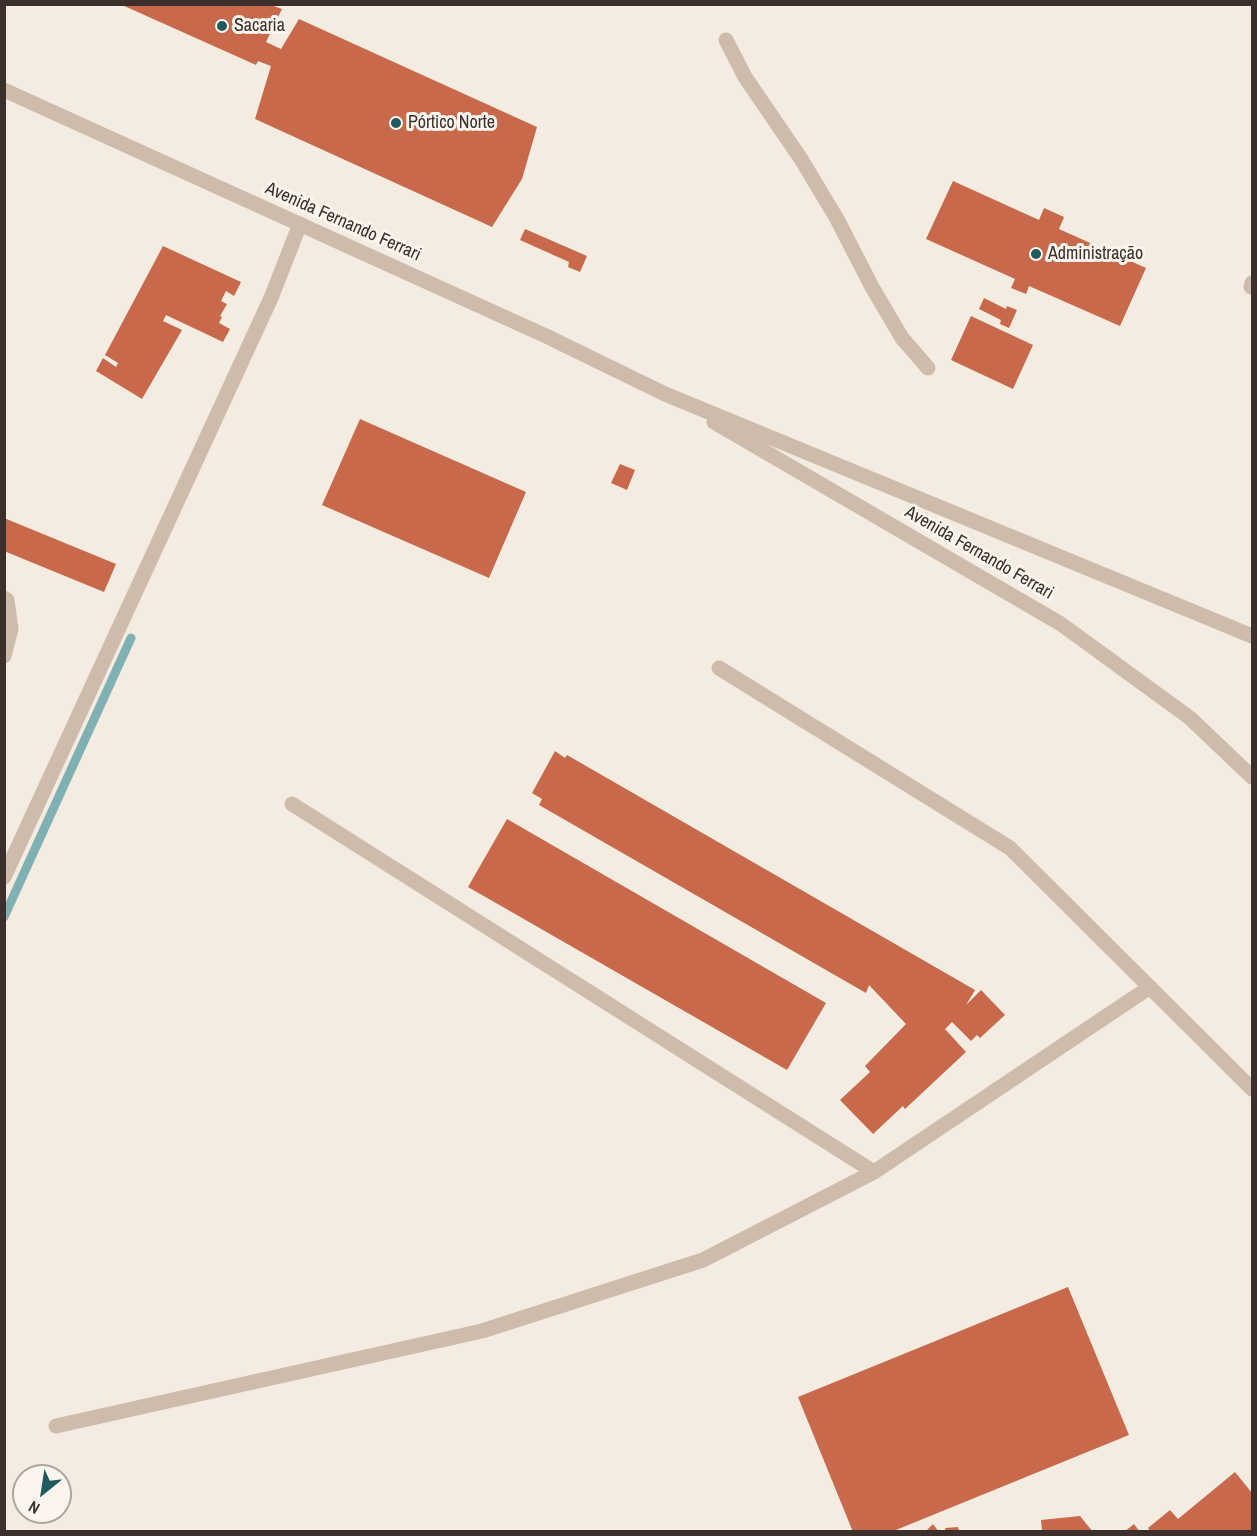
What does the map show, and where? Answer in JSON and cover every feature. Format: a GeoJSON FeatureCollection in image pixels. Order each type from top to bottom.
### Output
{"type":"FeatureCollection","features":[{"type":"Feature","properties":{"kind":"street"},"geometry":{"type":"LineString","coordinates":[[726,40],[745,77],[801,159],[837,219],[872,287],[902,338],[928,368]]}},
{"type":"Feature","properties":{"kind":"street","name":"Avenida Fernando Ferrari"},"geometry":{"type":"LineString","coordinates":[[4,90],[546,336],[665,394],[1252,636]]}},
{"type":"Feature","properties":{"kind":"street"},"geometry":{"type":"LineString","coordinates":[[4,877],[271,298],[300,224]]}},
{"type":"Feature","properties":{"kind":"street","name":"Avenida Fernando Ferrari"},"geometry":{"type":"LineString","coordinates":[[665,394],[1061,624],[1191,718],[1252,777]]}},
{"type":"Feature","properties":{"kind":"street"},"geometry":{"type":"LineString","coordinates":[[4,598],[7,600],[11,629],[4,656]]}},
{"type":"Feature","properties":{"kind":"street"},"geometry":{"type":"LineString","coordinates":[[718,668],[1010,848],[1252,1089]]}},
{"type":"Feature","properties":{"kind":"street"},"geometry":{"type":"LineString","coordinates":[[292,804],[874,1172]]}},
{"type":"Feature","properties":{"kind":"street"},"geometry":{"type":"LineString","coordinates":[[56,1426],[493,1327],[704,1260],[874,1172],[1150,987]]}},
{"type":"Feature","properties":{"kind":"building","name":"Pórtico Norte"},"geometry":{"type":"Polygon","coordinates":[[[122,5],[271,5],[282,9],[266,42],[281,49],[299,19],[537,127],[522,179],[492,227],[255,119],[271,66],[258,61],[256,65],[122,5]]]}},
{"type":"Feature","properties":{"kind":"building","name":"Administração"},"geometry":{"type":"Polygon","coordinates":[[[953,181],[1039,220],[1044,208],[1064,217],[1059,229],[1146,268],[1120,326],[1029,286],[1026,294],[1011,288],[1015,279],[926,239],[953,181]]]}},
{"type":"Feature","properties":{"kind":"building"},"geometry":{"type":"Polygon","coordinates":[[[525,229],[587,256],[580,272],[568,267],[569,262],[520,240],[525,229]]]}},
{"type":"Feature","properties":{"kind":"building"},"geometry":{"type":"Polygon","coordinates":[[[163,246],[241,282],[234,296],[226,291],[221,301],[227,304],[219,323],[230,329],[223,342],[166,315],[163,321],[182,330],[142,399],[96,371],[103,358],[116,367],[118,363],[105,355],[163,246]]]}},
{"type":"Feature","properties":{"kind":"building"},"geometry":{"type":"Polygon","coordinates":[[[984,298],[1006,309],[1007,306],[1017,310],[1009,328],[1000,324],[1001,320],[979,309],[984,298]]]}},
{"type":"Feature","properties":{"kind":"building"},"geometry":{"type":"Polygon","coordinates":[[[971,316],[1033,345],[1013,389],[951,360],[971,316]]]}},
{"type":"Feature","properties":{"kind":"building"},"geometry":{"type":"Polygon","coordinates":[[[360,419],[526,492],[489,578],[322,505],[360,419]]]}},
{"type":"Feature","properties":{"kind":"building"},"geometry":{"type":"Polygon","coordinates":[[[620,464],[635,470],[627,490],[611,483],[620,464]]]}},
{"type":"Feature","properties":{"kind":"building"},"geometry":{"type":"Polygon","coordinates":[[[4,518],[116,564],[104,592],[4,551],[4,518]]]}},
{"type":"Feature","properties":{"kind":"building"},"geometry":{"type":"Polygon","coordinates":[[[555,751],[565,758],[567,755],[975,990],[966,1005],[981,990],[1005,1015],[980,1038],[977,1035],[971,1041],[952,1022],[945,1029],[966,1052],[905,1109],[903,1106],[873,1134],[840,1100],[870,1072],[865,1066],[906,1024],[869,985],[866,993],[539,805],[542,799],[532,793],[555,751]]]}},
{"type":"Feature","properties":{"kind":"building"},"geometry":{"type":"Polygon","coordinates":[[[507,819],[826,1003],[787,1070],[468,887],[507,819]]]}},
{"type":"Feature","properties":{"kind":"building"},"geometry":{"type":"Polygon","coordinates":[[[1068,1287],[1129,1435],[891,1532],[853,1532],[798,1397],[1068,1287]]]}},
{"type":"Feature","properties":{"kind":"building"},"geometry":{"type":"Polygon","coordinates":[[[1235,1472],[1252,1493],[1252,1532],[1151,1532],[1148,1528],[1170,1510],[1178,1519],[1235,1472]]]}},
{"type":"Feature","properties":{"kind":"building"},"geometry":{"type":"Polygon","coordinates":[[[1080,1516],[1093,1532],[1044,1532],[1042,1530],[1041,1520],[1080,1516]]]}},
{"type":"Feature","properties":{"kind":"building"},"geometry":{"type":"Polygon","coordinates":[[[933,1524],[939,1532],[925,1532],[933,1524]]]}},
{"type":"Feature","properties":{"kind":"building"},"geometry":{"type":"Polygon","coordinates":[[[1134,1524],[1140,1532],[1124,1532],[1134,1524]]]}},
{"type":"Feature","properties":{"kind":"building"},"geometry":{"type":"Polygon","coordinates":[[[958,1527],[959,1532],[946,1532],[945,1528],[958,1527]]]}},
{"type":"Feature","properties":{"kind":"waterway"},"geometry":{"type":"LineString","coordinates":[[4,917],[131,638]]}},
{"type":"Feature","properties":{"kind":"place","name":"Sacaria"},"geometry":{"type":"Point","coordinates":[222,26]}},
{"type":"Feature","properties":{"kind":"place","name":"Pórtico Norte"},"geometry":{"type":"Point","coordinates":[396,123]}},
{"type":"Feature","properties":{"kind":"place","name":"Administração"},"geometry":{"type":"Point","coordinates":[1036,254]}}]}
